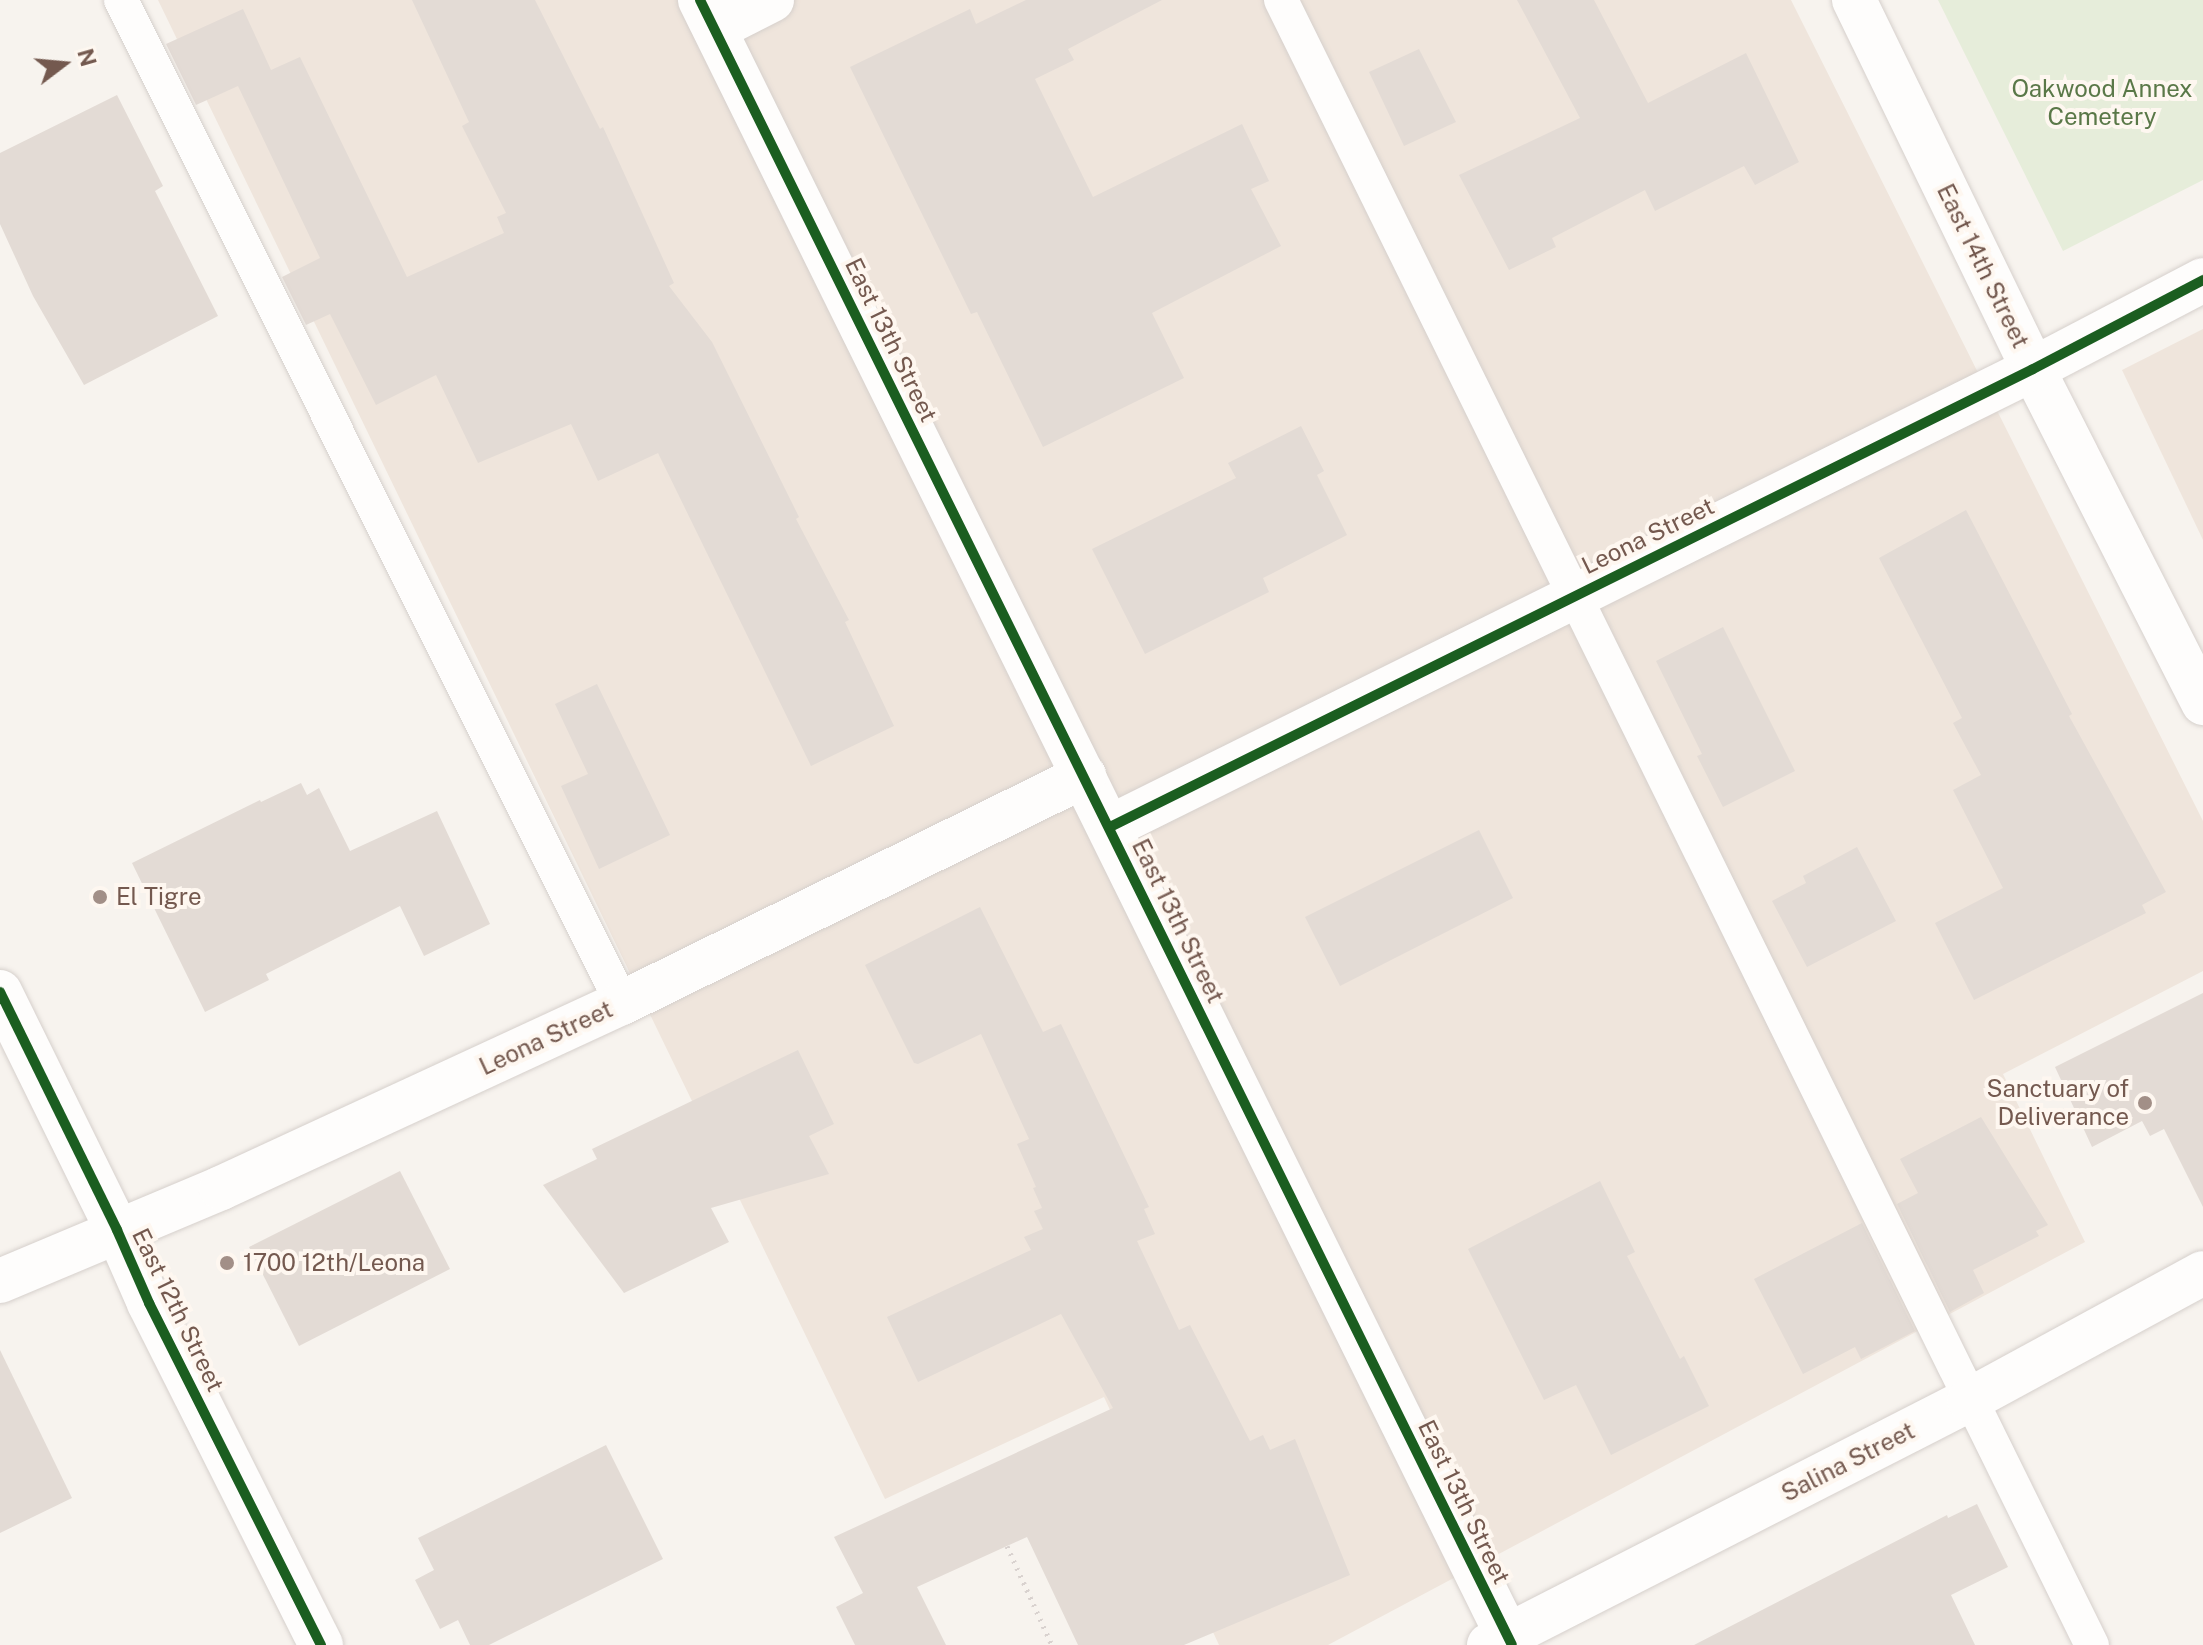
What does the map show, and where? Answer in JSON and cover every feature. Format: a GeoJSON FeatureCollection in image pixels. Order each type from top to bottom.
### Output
{"type":"FeatureCollection","features":[{"type":"Feature","properties":{"kind":"street"},"geometry":{"type":"LineString","coordinates":[[708,14],[772,0]]}},
{"type":"Feature","properties":{"kind":"street","name":"East 14th Street"},"geometry":{"type":"LineString","coordinates":[[1854,0],[2033,369],[2203,703]]}},
{"type":"Feature","properties":{"kind":"street","name":"East 13th Street"},"geometry":{"type":"LineString","coordinates":[[708,14],[1110,827],[1503,1642]]}},
{"type":"Feature","properties":{"kind":"street","name":"Leona Street"},"geometry":{"type":"LineString","coordinates":[[1110,827],[2033,369],[2203,280]]}},
{"type":"Feature","properties":{"kind":"street","name":"Leona Street"},"geometry":{"type":"LineString","coordinates":[[0,1281],[221,1188],[622,1003],[1084,776]]}},
{"type":"Feature","properties":{"kind":"street","name":"East 12th Street"},"geometry":{"type":"LineString","coordinates":[[0,992],[117,1230],[149,1303],[321,1645]]}},
{"type":"Feature","properties":{"kind":"street","name":"Salina Street"},"geometry":{"type":"LineString","coordinates":[[1503,1642],[1969,1400],[2203,1273]]}},
{"type":"Feature","properties":{"kind":"lane"},"geometry":{"type":"LineString","coordinates":[[121,0],[622,1003]]}},
{"type":"Feature","properties":{"kind":"lane"},"geometry":{"type":"LineString","coordinates":[[1281,0],[2092,1645]]}},
{"type":"Feature","properties":{"kind":"path"},"geometry":{"type":"LineString","coordinates":[[1007,1546],[1052,1645]]}},
{"type":"Feature","properties":{"kind":"shaded area"},"geometry":{"type":"Polygon","coordinates":[[[158,0],[1791,0],[2203,821],[2203,971],[2003,1074],[2085,1242],[1328,1645],[1219,1645],[1104,1397],[885,1499],[158,0]]]}},
{"type":"Feature","properties":{"kind":"shaded area"},"geometry":{"type":"Polygon","coordinates":[[[2203,329],[2203,540],[2122,370],[2203,329]]]}},
{"type":"Feature","properties":{"kind":"green space","name":"Oakwood Annex Cemetery"},"geometry":{"type":"Polygon","coordinates":[[[1938,0],[2203,0],[2203,180],[2063,251],[1938,0]]]}},
{"type":"Feature","properties":{"kind":"building"},"geometry":{"type":"Polygon","coordinates":[[[412,0],[535,0],[600,129],[603,127],[674,283],[669,286],[712,342],[799,517],[796,519],[849,620],[845,622],[894,726],[811,766],[658,453],[598,481],[571,424],[478,463],[436,375],[376,405],[330,314],[306,325],[282,277],[320,258],[238,86],[196,105],[166,44],[243,9],[271,70],[300,57],[407,277],[504,233],[497,217],[506,213],[462,126],[469,122],[412,0]]]}},
{"type":"Feature","properties":{"kind":"building"},"geometry":{"type":"Polygon","coordinates":[[[1026,0],[1162,0],[1068,49],[1074,60],[1035,79],[1093,197],[1242,124],[1269,181],[1251,189],[1281,246],[1152,313],[1184,378],[1043,447],[977,312],[971,314],[850,67],[970,9],[976,24],[1026,0]]]}},
{"type":"Feature","properties":{"kind":"building"},"geometry":{"type":"Polygon","coordinates":[[[1517,0],[1594,0],[1648,103],[1746,53],[1799,162],[1755,185],[1744,166],[1655,211],[1645,190],[1552,238],[1556,247],[1509,270],[1459,175],[1580,118],[1517,0]]]}},
{"type":"Feature","properties":{"kind":"building"},"geometry":{"type":"Polygon","coordinates":[[[1419,49],[1456,122],[1404,146],[1369,72],[1419,49]]]}},
{"type":"Feature","properties":{"kind":"building"},"geometry":{"type":"Polygon","coordinates":[[[117,95],[163,186],[155,191],[218,316],[84,385],[33,296],[0,224],[0,153],[117,95]]]}},
{"type":"Feature","properties":{"kind":"building"},"geometry":{"type":"Polygon","coordinates":[[[1301,426],[1324,471],[1317,475],[1347,535],[1263,578],[1269,592],[1145,654],[1092,549],[1236,478],[1228,463],[1301,426]]]}},
{"type":"Feature","properties":{"kind":"building"},"geometry":{"type":"Polygon","coordinates":[[[1966,510],[2072,714],[2069,716],[2166,892],[2142,905],[2146,913],[1974,1000],[1935,923],[2003,888],[1953,790],[1981,775],[1953,723],[1962,718],[1879,558],[1966,510]]]}},
{"type":"Feature","properties":{"kind":"building"},"geometry":{"type":"Polygon","coordinates":[[[1723,627],[1795,771],[1723,807],[1697,756],[1702,754],[1656,661],[1723,627]]]}},
{"type":"Feature","properties":{"kind":"building"},"geometry":{"type":"Polygon","coordinates":[[[597,684],[670,835],[599,869],[561,786],[588,774],[555,704],[597,684]]]}},
{"type":"Feature","properties":{"kind":"building"},"geometry":{"type":"Polygon","coordinates":[[[301,783],[307,795],[319,788],[350,851],[437,811],[490,924],[424,956],[400,906],[266,974],[269,980],[205,1012],[132,863],[301,783]]]}},
{"type":"Feature","properties":{"kind":"building"},"geometry":{"type":"Polygon","coordinates":[[[1479,830],[1513,898],[1340,986],[1305,917],[1479,830]]]}},
{"type":"Feature","properties":{"kind":"building"},"geometry":{"type":"Polygon","coordinates":[[[1857,847],[1896,921],[1807,967],[1772,901],[1806,883],[1803,876],[1857,847]]]}},
{"type":"Feature","properties":{"kind":"building"},"geometry":{"type":"Polygon","coordinates":[[[980,907],[1043,1032],[1061,1024],[1149,1207],[1144,1209],[1155,1234],[1137,1241],[1179,1330],[1190,1325],[1250,1441],[1263,1435],[1270,1450],[1295,1439],[1350,1575],[1184,1645],[1078,1645],[1027,1537],[917,1587],[946,1645],[855,1645],[836,1607],[863,1593],[834,1537],[1113,1408],[1061,1314],[918,1382],[887,1317],[1031,1250],[1024,1237],[1043,1229],[1034,1211],[1042,1208],[1033,1188],[1036,1187],[1017,1144],[1029,1139],[981,1034],[918,1064],[914,1063],[865,965],[980,907]]]}},
{"type":"Feature","properties":{"kind":"building","name":"Sanctuary of Deliverance"},"geometry":{"type":"Polygon","coordinates":[[[2203,993],[2203,1207],[2164,1129],[2150,1136],[2142,1121],[2092,1147],[2055,1067],[2203,993]]]}},
{"type":"Feature","properties":{"kind":"building"},"geometry":{"type":"Polygon","coordinates":[[[798,1050],[834,1124],[809,1136],[829,1174],[711,1208],[729,1242],[624,1293],[543,1185],[597,1159],[592,1149],[798,1050]]]}},
{"type":"Feature","properties":{"kind":"building"},"geometry":{"type":"Polygon","coordinates":[[[1981,1117],[2048,1225],[2036,1231],[2039,1236],[1973,1270],[1984,1293],[1950,1312],[1897,1204],[1918,1193],[1900,1159],[1981,1117]]]}},
{"type":"Feature","properties":{"kind":"building"},"geometry":{"type":"Polygon","coordinates":[[[400,1171],[450,1269],[299,1346],[249,1247],[400,1171]]]}},
{"type":"Feature","properties":{"kind":"building"},"geometry":{"type":"Polygon","coordinates":[[[1600,1181],[1635,1252],[1627,1256],[1680,1359],[1684,1356],[1709,1406],[1611,1455],[1576,1385],[1544,1400],[1468,1249],[1600,1181]]]}},
{"type":"Feature","properties":{"kind":"building"},"geometry":{"type":"Polygon","coordinates":[[[1862,1223],[1915,1331],[1861,1359],[1855,1347],[1803,1374],[1754,1279],[1862,1223]]]}},
{"type":"Feature","properties":{"kind":"building"},"geometry":{"type":"Polygon","coordinates":[[[0,1350],[72,1498],[0,1533],[0,1350]]]}},
{"type":"Feature","properties":{"kind":"building"},"geometry":{"type":"Polygon","coordinates":[[[606,1445],[663,1559],[489,1645],[470,1645],[458,1620],[440,1629],[415,1580],[434,1570],[418,1538],[606,1445]]]}},
{"type":"Feature","properties":{"kind":"building"},"geometry":{"type":"Polygon","coordinates":[[[1977,1504],[2008,1567],[1951,1595],[1975,1645],[1694,1645],[1947,1515],[1948,1518],[1977,1504]]]}},
{"type":"Feature","properties":{"kind":"cycle path"},"geometry":{"type":"LineString","coordinates":[[700,0],[1512,1645]]}},
{"type":"Feature","properties":{"kind":"cycle path"},"geometry":{"type":"LineString","coordinates":[[1110,827],[2033,369],[2203,280]]}},
{"type":"Feature","properties":{"kind":"cycle path"},"geometry":{"type":"LineString","coordinates":[[0,992],[117,1230],[149,1303],[321,1645]]}},
{"type":"Feature","properties":{"kind":"place","name":"El Tigre"},"geometry":{"type":"Point","coordinates":[100,897]}},
{"type":"Feature","properties":{"kind":"place","name":"Sanctuary of Deliverance"},"geometry":{"type":"Point","coordinates":[2145,1103]}},
{"type":"Feature","properties":{"kind":"place","name":"1700 12th/Leona"},"geometry":{"type":"Point","coordinates":[227,1263]}}]}
